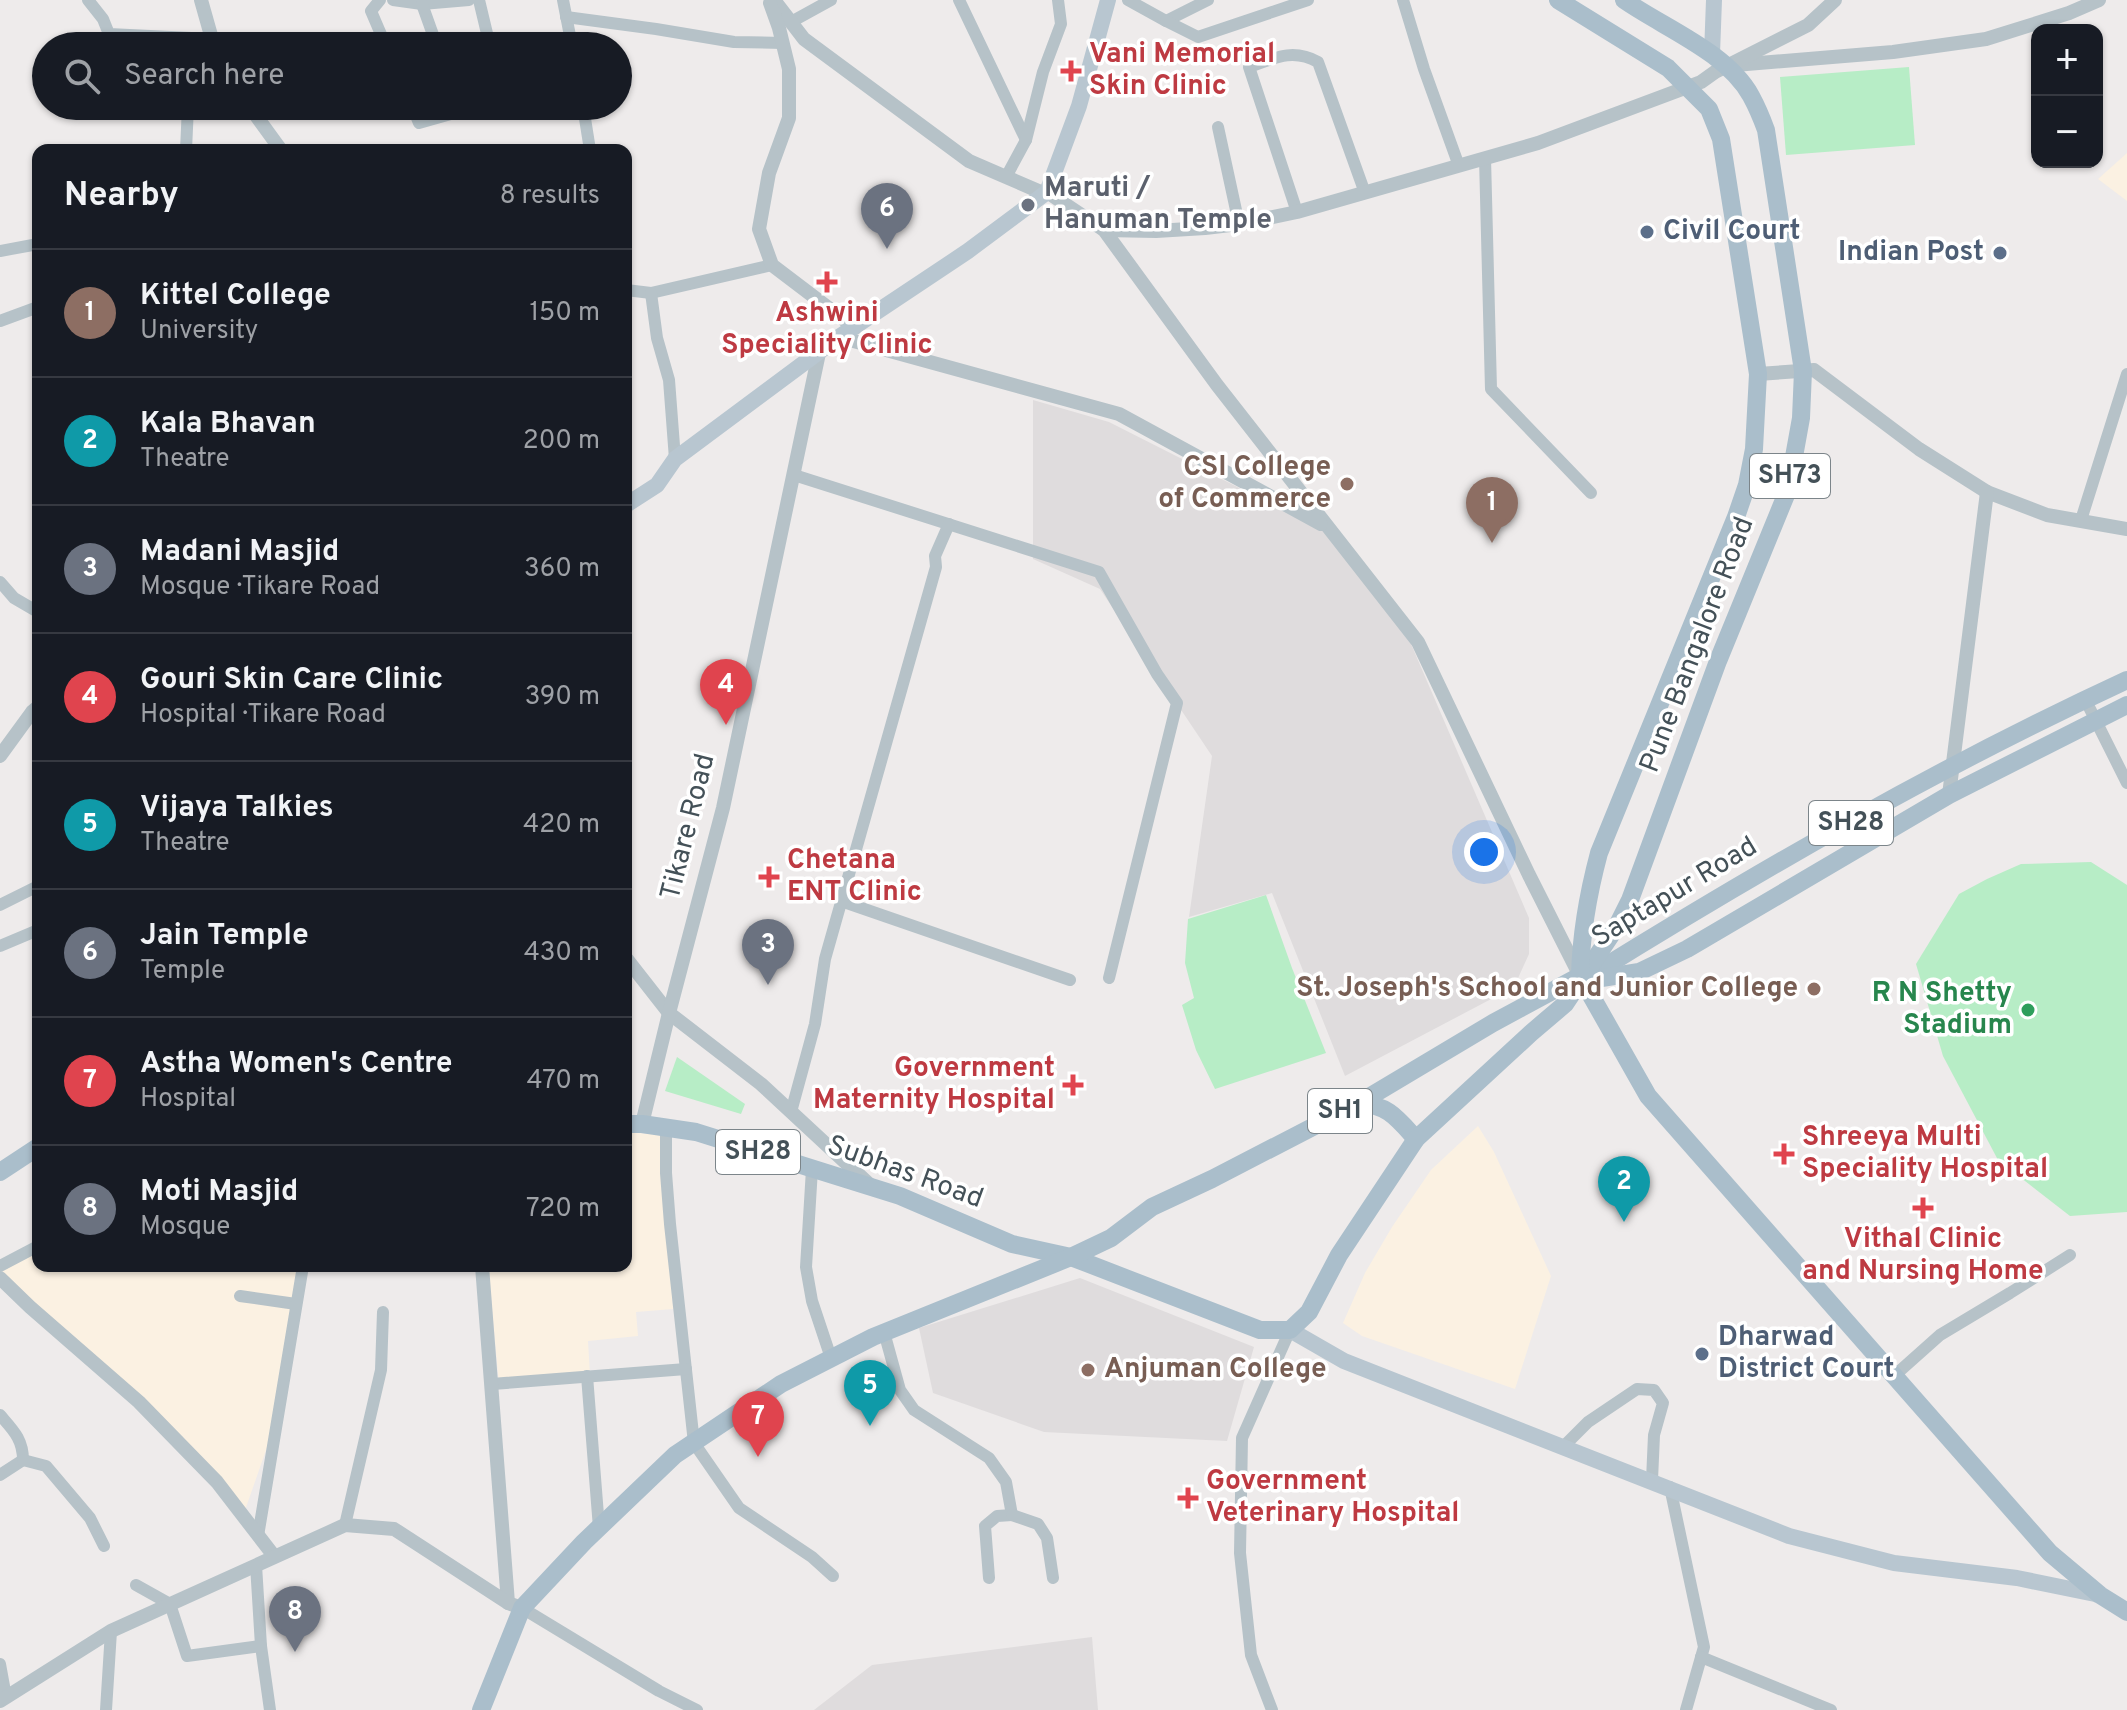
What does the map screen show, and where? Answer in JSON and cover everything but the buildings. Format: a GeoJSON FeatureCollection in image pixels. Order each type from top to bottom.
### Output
{"type":"FeatureCollection","features":[{"type":"Feature","properties":{"kind":"main road"},"geometry":{"type":"LineString","coordinates":[[632,501],[657,485],[675,459],[839,337],[968,251],[1047,192],[1079,106],[1108,0]]}},
{"type":"Feature","properties":{"kind":"main road","name":"Pune Bangalore Road"},"geometry":{"type":"LineString","coordinates":[[1558,0],[1668,68],[1709,109],[1721,139],[1758,374],[1754,449],[1747,485],[1599,853],[1588,894],[1580,946],[1581,978]]}},
{"type":"Feature","properties":{"kind":"main road","name":"Pune Bangalore Road"},"geometry":{"type":"LineString","coordinates":[[1581,978],[1617,926],[1630,900],[1718,661],[1788,490],[1801,418],[1803,371],[1766,130],[1750,94],[1720,60],[1624,0]]}},
{"type":"Feature","properties":{"kind":"main road"},"geometry":{"type":"LineString","coordinates":[[1714,0],[1720,60]]}},
{"type":"Feature","properties":{"kind":"main road","name":"Saptapur Road"},"geometry":{"type":"LineString","coordinates":[[1581,978],[1904,792],[2127,680]]}},
{"type":"Feature","properties":{"kind":"main road","name":"Saptapur Road"},"geometry":{"type":"LineString","coordinates":[[1581,978],[1639,972],[1687,949],[1949,795],[2127,705]]}},
{"type":"Feature","properties":{"kind":"main road"},"geometry":{"type":"LineString","coordinates":[[2100,1595],[2017,1578],[1894,1563],[1789,1536],[1344,1361],[1290,1330],[1309,1312],[1339,1255],[1416,1139],[1565,1004],[1581,978],[1648,1096],[2050,1553],[2100,1595],[2127,1612]]}},
{"type":"Feature","properties":{"kind":"main road","name":"SH1"},"geometry":{"type":"LineString","coordinates":[[481,1710],[515,1605],[675,1455],[781,1384],[884,1332],[1111,1238],[1152,1207],[1359,1103],[1493,1023],[1581,978]]}},
{"type":"Feature","properties":{"kind":"main road"},"geometry":{"type":"LineString","coordinates":[[1359,1103],[1377,1104],[1394,1114],[1416,1139]]}},
{"type":"Feature","properties":{"kind":"main road","name":"Subhas Road"},"geometry":{"type":"LineString","coordinates":[[634,1124],[696,1132],[900,1196],[1012,1244],[1071,1257],[1260,1330],[1290,1330]]}},
{"type":"Feature","properties":{"kind":"main road"},"geometry":{"type":"LineString","coordinates":[[0,1172],[32,1151]]}},
{"type":"Feature","properties":{"kind":"street"},"geometry":{"type":"LineString","coordinates":[[88,0],[103,19],[108,32]]}},
{"type":"Feature","properties":{"kind":"street"},"geometry":{"type":"LineString","coordinates":[[201,0],[211,32]]}},
{"type":"Feature","properties":{"kind":"street"},"geometry":{"type":"LineString","coordinates":[[380,0],[371,11],[380,32]]}},
{"type":"Feature","properties":{"kind":"street"},"geometry":{"type":"LineString","coordinates":[[393,0],[422,4],[469,0]]}},
{"type":"Feature","properties":{"kind":"street"},"geometry":{"type":"LineString","coordinates":[[479,0],[487,32]]}},
{"type":"Feature","properties":{"kind":"street"},"geometry":{"type":"LineString","coordinates":[[563,0],[569,32]]}},
{"type":"Feature","properties":{"kind":"street"},"geometry":{"type":"LineString","coordinates":[[771,0],[804,39],[969,161],[1043,193],[1047,192],[1104,230],[1217,385],[1418,642],[1581,978]]}},
{"type":"Feature","properties":{"kind":"street"},"geometry":{"type":"LineString","coordinates":[[771,0],[789,69],[789,118],[769,173],[759,229],[772,265],[855,328]]}},
{"type":"Feature","properties":{"kind":"street"},"geometry":{"type":"LineString","coordinates":[[791,22],[831,0]]}},
{"type":"Feature","properties":{"kind":"street"},"geometry":{"type":"LineString","coordinates":[[959,0],[1026,140]]}},
{"type":"Feature","properties":{"kind":"street"},"geometry":{"type":"LineString","coordinates":[[1006,177],[1026,140],[1043,72],[1061,24],[1058,0]]}},
{"type":"Feature","properties":{"kind":"street"},"geometry":{"type":"LineString","coordinates":[[1128,0],[1198,37],[1308,0]]}},
{"type":"Feature","properties":{"kind":"street"},"geometry":{"type":"LineString","coordinates":[[1166,21],[1208,0]]}},
{"type":"Feature","properties":{"kind":"street"},"geometry":{"type":"LineString","coordinates":[[1403,0],[1459,166]]}},
{"type":"Feature","properties":{"kind":"street"},"geometry":{"type":"LineString","coordinates":[[1104,230],[1156,231],[1239,224],[1297,212],[1538,143],[1701,82],[1715,72],[1720,60],[1808,25],[1835,0]]}},
{"type":"Feature","properties":{"kind":"street"},"geometry":{"type":"LineString","coordinates":[[1720,60],[1893,52],[1986,39],[2069,13],[2099,0]]}},
{"type":"Feature","properties":{"kind":"street"},"geometry":{"type":"LineString","coordinates":[[422,4],[432,32]]}},
{"type":"Feature","properties":{"kind":"street"},"geometry":{"type":"LineString","coordinates":[[566,17],[734,42],[783,43]]}},
{"type":"Feature","properties":{"kind":"street"},"geometry":{"type":"LineString","coordinates":[[1297,212],[1249,67],[1287,54],[1307,56],[1318,62],[1365,193]]}},
{"type":"Feature","properties":{"kind":"street"},"geometry":{"type":"LineString","coordinates":[[186,144],[187,120]]}},
{"type":"Feature","properties":{"kind":"street"},"geometry":{"type":"LineString","coordinates":[[259,120],[277,144]]}},
{"type":"Feature","properties":{"kind":"street"},"geometry":{"type":"LineString","coordinates":[[585,120],[589,144]]}},
{"type":"Feature","properties":{"kind":"street"},"geometry":{"type":"LineString","coordinates":[[1218,127],[1239,224]]}},
{"type":"Feature","properties":{"kind":"street"},"geometry":{"type":"LineString","coordinates":[[1485,158],[1491,389],[1591,493]]}},
{"type":"Feature","properties":{"kind":"street"},"geometry":{"type":"LineString","coordinates":[[0,251],[32,246]]}},
{"type":"Feature","properties":{"kind":"street"},"geometry":{"type":"LineString","coordinates":[[632,291],[651,293],[772,265]]}},
{"type":"Feature","properties":{"kind":"street"},"geometry":{"type":"LineString","coordinates":[[651,293],[657,338],[669,380],[675,459]]}},
{"type":"Feature","properties":{"kind":"street"},"geometry":{"type":"LineString","coordinates":[[0,321],[32,309]]}},
{"type":"Feature","properties":{"kind":"street"},"geometry":{"type":"LineString","coordinates":[[839,337],[1119,414],[1329,528]]}},
{"type":"Feature","properties":{"kind":"street","name":"Tikare Road"},"geometry":{"type":"LineString","coordinates":[[634,1124],[669,1013],[723,808],[819,353]]}},
{"type":"Feature","properties":{"kind":"street"},"geometry":{"type":"LineString","coordinates":[[1758,374],[1814,370],[1919,449],[1987,492],[2047,515],[2127,529]]}},
{"type":"Feature","properties":{"kind":"street"},"geometry":{"type":"LineString","coordinates":[[2081,520],[2127,374]]}},
{"type":"Feature","properties":{"kind":"street"},"geometry":{"type":"LineString","coordinates":[[794,475],[1099,572],[1177,703],[1109,978]]}},
{"type":"Feature","properties":{"kind":"street"},"geometry":{"type":"LineString","coordinates":[[1949,795],[1987,492]]}},
{"type":"Feature","properties":{"kind":"street"},"geometry":{"type":"LineString","coordinates":[[791,1112],[815,1024],[825,959],[936,567],[935,556],[949,524]]}},
{"type":"Feature","properties":{"kind":"street"},"geometry":{"type":"LineString","coordinates":[[0,582],[14,598],[32,608]]}},
{"type":"Feature","properties":{"kind":"street"},"geometry":{"type":"LineString","coordinates":[[2085,699],[2127,783]]}},
{"type":"Feature","properties":{"kind":"street"},"geometry":{"type":"LineString","coordinates":[[0,756],[32,712]]}},
{"type":"Feature","properties":{"kind":"street"},"geometry":{"type":"LineString","coordinates":[[0,905],[32,889]]}},
{"type":"Feature","properties":{"kind":"street"},"geometry":{"type":"LineString","coordinates":[[841,901],[1070,980]]}},
{"type":"Feature","properties":{"kind":"street"},"geometry":{"type":"LineString","coordinates":[[1,943],[32,932]]}},
{"type":"Feature","properties":{"kind":"street"},"geometry":{"type":"LineString","coordinates":[[632,966],[669,1013],[761,1084],[873,1188]]}},
{"type":"Feature","properties":{"kind":"street"},"geometry":{"type":"LineString","coordinates":[[666,1128],[670,1224],[694,1443],[739,1508],[812,1557],[833,1576]]}},
{"type":"Feature","properties":{"kind":"street"},"geometry":{"type":"LineString","coordinates":[[812,1169],[806,1267],[812,1301],[831,1358]]}},
{"type":"Feature","properties":{"kind":"street"},"geometry":{"type":"LineString","coordinates":[[0,1266],[32,1249]]}},
{"type":"Feature","properties":{"kind":"street"},"geometry":{"type":"LineString","coordinates":[[1894,1376],[1940,1335],[2070,1255]]}},
{"type":"Feature","properties":{"kind":"street"},"geometry":{"type":"LineString","coordinates":[[258,1536],[302,1272]]}},
{"type":"Feature","properties":{"kind":"street"},"geometry":{"type":"LineString","coordinates":[[483,1272],[515,1605]]}},
{"type":"Feature","properties":{"kind":"street"},"geometry":{"type":"LineString","coordinates":[[0,1278],[139,1402],[217,1482],[274,1556]]}},
{"type":"Feature","properties":{"kind":"street"},"geometry":{"type":"LineString","coordinates":[[240,1296],[296,1304]]}},
{"type":"Feature","properties":{"kind":"street"},"geometry":{"type":"LineString","coordinates":[[345,1525],[381,1370],[383,1312]]}},
{"type":"Feature","properties":{"kind":"street"},"geometry":{"type":"LineString","coordinates":[[1272,1710],[1251,1655],[1240,1553],[1242,1438],[1290,1330]]}},
{"type":"Feature","properties":{"kind":"street"},"geometry":{"type":"LineString","coordinates":[[884,1332],[900,1390],[914,1410],[989,1458],[1006,1482],[1012,1515]]}},
{"type":"Feature","properties":{"kind":"street"},"geometry":{"type":"LineString","coordinates":[[492,1384],[686,1369]]}},
{"type":"Feature","properties":{"kind":"street"},"geometry":{"type":"LineString","coordinates":[[587,1376],[599,1528]]}},
{"type":"Feature","properties":{"kind":"street"},"geometry":{"type":"LineString","coordinates":[[1564,1446],[1588,1422],[1637,1389],[1654,1390],[1663,1403],[1654,1435],[1652,1480]]}},
{"type":"Feature","properties":{"kind":"street"},"geometry":{"type":"LineString","coordinates":[[0,1415],[23,1447],[23,1460]]}},
{"type":"Feature","properties":{"kind":"street"},"geometry":{"type":"LineString","coordinates":[[0,1436],[12,1428]]}},
{"type":"Feature","properties":{"kind":"street"},"geometry":{"type":"LineString","coordinates":[[0,1475],[23,1460],[46,1466],[90,1518],[104,1546]]}},
{"type":"Feature","properties":{"kind":"street"},"geometry":{"type":"LineString","coordinates":[[1670,1487],[1704,1647],[1686,1710]]}},
{"type":"Feature","properties":{"kind":"street"},"geometry":{"type":"LineString","coordinates":[[989,1578],[985,1526],[997,1516],[1012,1515],[1038,1524],[1043,1531],[1047,1538],[1053,1578]]}},
{"type":"Feature","properties":{"kind":"street"},"geometry":{"type":"LineString","coordinates":[[0,1664],[3,1699],[111,1631],[345,1525],[394,1529],[515,1605],[659,1691],[697,1710]]}},
{"type":"Feature","properties":{"kind":"street"},"geometry":{"type":"LineString","coordinates":[[256,1565],[261,1646],[270,1710]]}},
{"type":"Feature","properties":{"kind":"street"},"geometry":{"type":"LineString","coordinates":[[136,1585],[170,1604],[187,1656],[261,1646]]}},
{"type":"Feature","properties":{"kind":"street"},"geometry":{"type":"LineString","coordinates":[[106,1710],[111,1631]]}},
{"type":"Feature","properties":{"kind":"street"},"geometry":{"type":"LineString","coordinates":[[1701,1657],[1831,1710]]}},
{"type":"Feature","properties":{"kind":"shaded area"},"geometry":{"type":"Polygon","coordinates":[[[2127,153],[2127,201],[2098,179],[2127,153]]]}},
{"type":"Feature","properties":{"kind":"shaded area"},"geometry":{"type":"Polygon","coordinates":[[[1033,400],[1109,422],[1328,533],[1411,644],[1529,918],[1529,954],[1514,987],[1345,1076],[1272,893],[1189,917],[1212,756],[1100,589],[1033,559],[1033,400]]]}},
{"type":"Feature","properties":{"kind":"shaded area"},"geometry":{"type":"Polygon","coordinates":[[[1478,1126],[1494,1152],[1551,1276],[1515,1389],[1362,1336],[1343,1323],[1365,1273],[1431,1170],[1478,1126]]]}},
{"type":"Feature","properties":{"kind":"shaded area"},"geometry":{"type":"Polygon","coordinates":[[[632,1133],[661,1135],[673,1309],[636,1312],[638,1336],[588,1341],[590,1375],[499,1384],[489,1272],[632,1272],[632,1133]]]}},
{"type":"Feature","properties":{"kind":"shaded area"},"geometry":{"type":"Polygon","coordinates":[[[32,1249],[32,1272],[300,1272],[273,1430],[243,1516],[217,1482],[0,1278],[0,1266],[32,1249]]]}},
{"type":"Feature","properties":{"kind":"shaded area","name":"Anjuman College"},"geometry":{"type":"Polygon","coordinates":[[[1080,1278],[1254,1347],[1227,1441],[1044,1432],[933,1393],[919,1328],[1080,1278]]]}},
{"type":"Feature","properties":{"kind":"shaded area"},"geometry":{"type":"Polygon","coordinates":[[[1092,1637],[1098,1710],[814,1710],[872,1665],[1092,1637]]]}},
{"type":"Feature","properties":{"kind":"green space"},"geometry":{"type":"Polygon","coordinates":[[[1909,67],[1915,145],[1786,155],[1780,77],[1909,67]]]}},
{"type":"Feature","properties":{"kind":"green space","name":"R N Shetty Stadium"},"geometry":{"type":"Polygon","coordinates":[[[2091,862],[2127,885],[2127,1212],[2070,1216],[1998,1160],[1943,1056],[1916,964],[1959,894],[2021,864],[2091,862]]]}},
{"type":"Feature","properties":{"kind":"green space"},"geometry":{"type":"Polygon","coordinates":[[[1266,895],[1326,1053],[1215,1089],[1196,1050],[1182,1005],[1194,998],[1185,963],[1188,919],[1266,895]]]}},
{"type":"Feature","properties":{"kind":"green space"},"geometry":{"type":"Polygon","coordinates":[[[677,1057],[745,1104],[741,1114],[665,1091],[677,1057]]]}},
{"type":"Feature","properties":{"kind":"place","name":"Vani Memorial Skin Clinic"},"geometry":{"type":"Point","coordinates":[1071,71]}},
{"type":"Feature","properties":{"kind":"place","name":"Maruti / Hanuman Temple"},"geometry":{"type":"Point","coordinates":[1028,205]}},
{"type":"Feature","properties":{"kind":"place","name":"Civil Court"},"geometry":{"type":"Point","coordinates":[1647,232]}},
{"type":"Feature","properties":{"kind":"place","name":"Jain Temple"},"geometry":{"type":"Point","coordinates":[887,249]}},
{"type":"Feature","properties":{"kind":"place","name":"Indian Post"},"geometry":{"type":"Point","coordinates":[2000,253]}},
{"type":"Feature","properties":{"kind":"place","name":"Ashwini Speciality Clinic"},"geometry":{"type":"Point","coordinates":[827,282]}},
{"type":"Feature","properties":{"kind":"place","name":"CSI College of Commerce"},"geometry":{"type":"Point","coordinates":[1347,484]}},
{"type":"Feature","properties":{"kind":"place","name":"Kittel College"},"geometry":{"type":"Point","coordinates":[1492,543]}},
{"type":"Feature","properties":{"kind":"place","name":"Gouri Skin Care Clinic"},"geometry":{"type":"Point","coordinates":[726,725]}},
{"type":"Feature","properties":{"kind":"place","name":"Chetana ENT Clinic"},"geometry":{"type":"Point","coordinates":[769,877]}},
{"type":"Feature","properties":{"kind":"place","name":"Madani Masjid"},"geometry":{"type":"Point","coordinates":[768,985]}},
{"type":"Feature","properties":{"kind":"place","name":"St. Joseph's School and Junior College"},"geometry":{"type":"Point","coordinates":[1814,989]}},
{"type":"Feature","properties":{"kind":"place","name":"R N Shetty Stadium"},"geometry":{"type":"Point","coordinates":[2028,1010]}},
{"type":"Feature","properties":{"kind":"place","name":"Government Maternity Hospital"},"geometry":{"type":"Point","coordinates":[1073,1085]}},
{"type":"Feature","properties":{"kind":"place","name":"Shreeya Multi Speciality Hospital"},"geometry":{"type":"Point","coordinates":[1784,1154]}},
{"type":"Feature","properties":{"kind":"place","name":"Vithal Clinic and Nursing Home"},"geometry":{"type":"Point","coordinates":[1923,1208]}},
{"type":"Feature","properties":{"kind":"place","name":"Kala Bhavan"},"geometry":{"type":"Point","coordinates":[1624,1222]}},
{"type":"Feature","properties":{"kind":"place","name":"Dharwad District Court"},"geometry":{"type":"Point","coordinates":[1702,1354]}},
{"type":"Feature","properties":{"kind":"place","name":"Anjuman College"},"geometry":{"type":"Point","coordinates":[1088,1370]}},
{"type":"Feature","properties":{"kind":"place","name":"Vijaya Talkies"},"geometry":{"type":"Point","coordinates":[870,1426]}},
{"type":"Feature","properties":{"kind":"place","name":"Astha Women's Centre"},"geometry":{"type":"Point","coordinates":[758,1457]}},
{"type":"Feature","properties":{"kind":"place","name":"Government Veterinary Hospital"},"geometry":{"type":"Point","coordinates":[1188,1498]}},
{"type":"Feature","properties":{"kind":"place","name":"Moti Masjid"},"geometry":{"type":"Point","coordinates":[295,1652]}}]}
